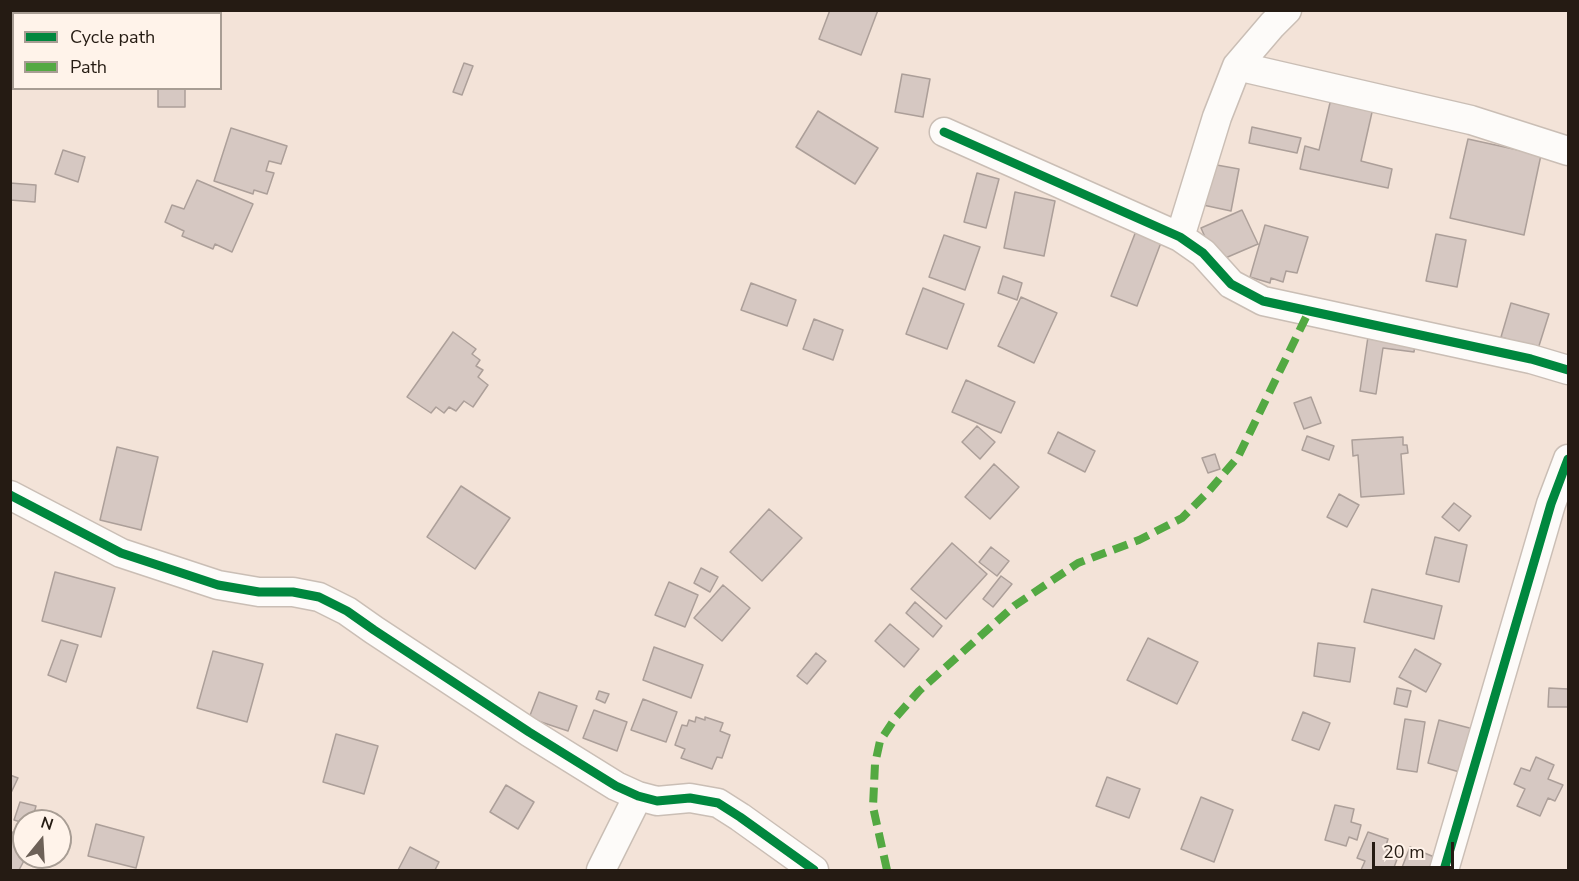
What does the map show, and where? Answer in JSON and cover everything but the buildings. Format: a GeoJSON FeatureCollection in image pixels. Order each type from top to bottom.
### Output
{"type":"FeatureCollection","features":[{"type":"Feature","properties":{"kind":"street"},"geometry":{"type":"LineString","coordinates":[[1180,237],[1217,117],[1237,66],[1287,10]]}},
{"type":"Feature","properties":{"kind":"street"},"geometry":{"type":"LineString","coordinates":[[1237,66],[1471,120],[1569,151]]}},
{"type":"Feature","properties":{"kind":"street"},"geometry":{"type":"LineString","coordinates":[[944,132],[1180,237],[1203,253],[1231,284],[1263,301],[1531,359],[1569,370]]}},
{"type":"Feature","properties":{"kind":"street"},"geometry":{"type":"LineString","coordinates":[[1444,870],[1551,504],[1569,459]]}},
{"type":"Feature","properties":{"kind":"street"},"geometry":{"type":"LineString","coordinates":[[10,495],[121,553],[218,585],[259,592],[293,592],[319,597],[347,611],[529,732],[616,786],[638,796],[657,801],[690,798],[718,803],[814,870]]}},
{"type":"Feature","properties":{"kind":"street"},"geometry":{"type":"LineString","coordinates":[[601,870],[638,796]]}},
{"type":"Feature","properties":{"kind":"marked path"},"geometry":{"type":"LineString","coordinates":[[887,870],[873,807],[875,764],[880,741],[896,717],[919,691],[1014,606],[1078,563],[1139,540],[1182,518],[1238,457],[1309,311]]}},
{"type":"Feature","properties":{"kind":"cycle path"},"geometry":{"type":"LineString","coordinates":[[944,132],[1180,237],[1203,253],[1231,284],[1263,301],[1531,359],[1568,370]]}},
{"type":"Feature","properties":{"kind":"cycle path"},"geometry":{"type":"LineString","coordinates":[[1444,870],[1551,504],[1568,459]]}},
{"type":"Feature","properties":{"kind":"cycle path"},"geometry":{"type":"LineString","coordinates":[[10,495],[121,553],[218,585],[259,592],[293,592],[319,597],[347,611],[529,732],[616,786],[638,796],[657,801],[690,798],[718,803],[814,870]]}}]}
